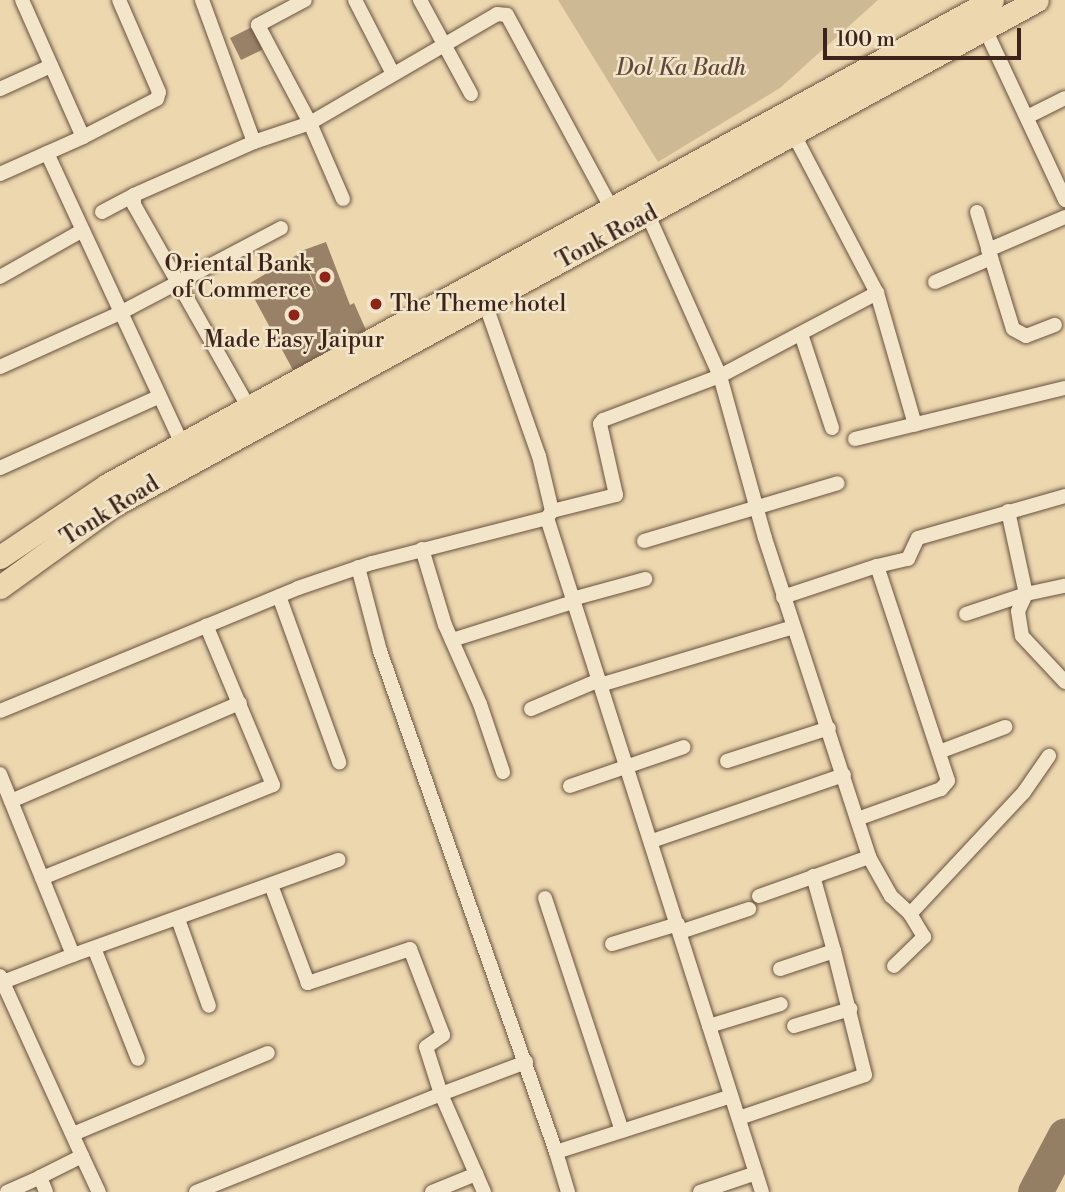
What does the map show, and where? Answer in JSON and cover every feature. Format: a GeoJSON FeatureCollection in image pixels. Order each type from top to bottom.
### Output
{"type":"FeatureCollection","features":[{"type":"Feature","properties":{"kind":"main road","name":"Tonk Road"},"geometry":{"type":"LineString","coordinates":[[0,587],[112,506],[485,303],[618,219],[990,0]]}},
{"type":"Feature","properties":{"kind":"main road","name":"Tonk Road"},"geometry":{"type":"LineString","coordinates":[[0,557],[52,517],[249,408],[618,219],[648,215],[1037,0]]}},
{"type":"Feature","properties":{"kind":"street"},"geometry":{"type":"LineString","coordinates":[[22,0],[83,136]]}},
{"type":"Feature","properties":{"kind":"street"},"geometry":{"type":"LineString","coordinates":[[0,174],[157,99],[159,92],[119,0]]}},
{"type":"Feature","properties":{"kind":"street"},"geometry":{"type":"LineString","coordinates":[[202,0],[254,142]]}},
{"type":"Feature","properties":{"kind":"street"},"geometry":{"type":"LineString","coordinates":[[305,0],[258,25],[310,123],[343,199]]}},
{"type":"Feature","properties":{"kind":"street"},"geometry":{"type":"LineString","coordinates":[[355,0],[393,74]]}},
{"type":"Feature","properties":{"kind":"street"},"geometry":{"type":"LineString","coordinates":[[420,0],[471,94]]}},
{"type":"Feature","properties":{"kind":"street"},"geometry":{"type":"LineString","coordinates":[[102,212],[254,142],[310,123],[443,43],[497,14],[508,15],[618,219]]}},
{"type":"Feature","properties":{"kind":"street"},"geometry":{"type":"LineString","coordinates":[[985,29],[1065,200]]}},
{"type":"Feature","properties":{"kind":"street"},"geometry":{"type":"LineString","coordinates":[[0,89],[51,66]]}},
{"type":"Feature","properties":{"kind":"street"},"geometry":{"type":"LineString","coordinates":[[1027,117],[1065,98]]}},
{"type":"Feature","properties":{"kind":"street"},"geometry":{"type":"LineString","coordinates":[[794,135],[877,293],[915,425]]}},
{"type":"Feature","properties":{"kind":"street"},"geometry":{"type":"LineString","coordinates":[[47,153],[182,444]]}},
{"type":"Feature","properties":{"kind":"street"},"geometry":{"type":"LineString","coordinates":[[134,195],[134,205],[249,408]]}},
{"type":"Feature","properties":{"kind":"street"},"geometry":{"type":"LineString","coordinates":[[976,212],[1019,336],[1055,325]]}},
{"type":"Feature","properties":{"kind":"street"},"geometry":{"type":"LineString","coordinates":[[648,215],[720,376],[783,597],[829,728],[869,857],[891,896],[910,914],[924,937],[894,966]]}},
{"type":"Feature","properties":{"kind":"street"},"geometry":{"type":"LineString","coordinates":[[935,282],[1065,218]]}},
{"type":"Feature","properties":{"kind":"street"},"geometry":{"type":"LineString","coordinates":[[0,367],[120,313],[281,228]]}},
{"type":"Feature","properties":{"kind":"street"},"geometry":{"type":"LineString","coordinates":[[0,277],[83,230]]}},
{"type":"Feature","properties":{"kind":"street"},"geometry":{"type":"LineString","coordinates":[[0,710],[206,625],[358,567],[616,495],[600,424],[603,421],[720,376],[877,293]]}},
{"type":"Feature","properties":{"kind":"street"},"geometry":{"type":"LineString","coordinates":[[485,303],[573,601],[652,841],[762,1192]]}},
{"type":"Feature","properties":{"kind":"street"},"geometry":{"type":"LineString","coordinates":[[801,334],[832,428]]}},
{"type":"Feature","properties":{"kind":"street"},"geometry":{"type":"LineString","coordinates":[[855,439],[1065,388]]}},
{"type":"Feature","properties":{"kind":"street"},"geometry":{"type":"LineString","coordinates":[[0,468],[158,397]]}},
{"type":"Feature","properties":{"kind":"street"},"geometry":{"type":"LineString","coordinates":[[644,541],[755,504],[838,483]]}},
{"type":"Feature","properties":{"kind":"street"},"geometry":{"type":"LineString","coordinates":[[783,597],[877,566],[908,559],[918,538],[1008,510],[1065,496]]}},
{"type":"Feature","properties":{"kind":"street"},"geometry":{"type":"LineString","coordinates":[[1008,510],[1026,594],[1016,622],[1021,636],[1065,682]]}},
{"type":"Feature","properties":{"kind":"street"},"geometry":{"type":"LineString","coordinates":[[422,549],[452,640],[503,772]]}},
{"type":"Feature","properties":{"kind":"street"},"geometry":{"type":"LineString","coordinates":[[857,818],[941,789],[948,781],[877,566]]}},
{"type":"Feature","properties":{"kind":"street"},"geometry":{"type":"LineString","coordinates":[[358,567],[380,651],[526,1062],[568,1192]]}},
{"type":"Feature","properties":{"kind":"street"},"geometry":{"type":"LineString","coordinates":[[452,640],[645,579]]}},
{"type":"Feature","properties":{"kind":"street"},"geometry":{"type":"LineString","coordinates":[[966,614],[1026,594],[1065,586]]}},
{"type":"Feature","properties":{"kind":"street"},"geometry":{"type":"LineString","coordinates":[[279,596],[339,762]]}},
{"type":"Feature","properties":{"kind":"street"},"geometry":{"type":"LineString","coordinates":[[42,878],[273,785],[206,625]]}},
{"type":"Feature","properties":{"kind":"street"},"geometry":{"type":"LineString","coordinates":[[531,709],[599,682],[793,627]]}},
{"type":"Feature","properties":{"kind":"street"},"geometry":{"type":"LineString","coordinates":[[11,801],[240,703]]}},
{"type":"Feature","properties":{"kind":"street"},"geometry":{"type":"LineString","coordinates":[[939,752],[1005,727]]}},
{"type":"Feature","properties":{"kind":"street"},"geometry":{"type":"LineString","coordinates":[[727,761],[829,728]]}},
{"type":"Feature","properties":{"kind":"street"},"geometry":{"type":"LineString","coordinates":[[569,786],[684,747]]}},
{"type":"Feature","properties":{"kind":"street"},"geometry":{"type":"LineString","coordinates":[[910,914],[998,821],[1049,756]]}},
{"type":"Feature","properties":{"kind":"street"},"geometry":{"type":"LineString","coordinates":[[0,774],[73,955]]}},
{"type":"Feature","properties":{"kind":"street"},"geometry":{"type":"LineString","coordinates":[[652,841],[844,775]]}},
{"type":"Feature","properties":{"kind":"street"},"geometry":{"type":"LineString","coordinates":[[759,896],[869,857]]}},
{"type":"Feature","properties":{"kind":"street"},"geometry":{"type":"LineString","coordinates":[[99,1192],[3,988],[73,955],[339,860]]}},
{"type":"Feature","properties":{"kind":"street"},"geometry":{"type":"LineString","coordinates":[[738,1118],[865,1075],[813,876]]}},
{"type":"Feature","properties":{"kind":"street"},"geometry":{"type":"LineString","coordinates":[[271,886],[307,983],[409,947],[443,1035],[426,1047],[441,1094],[484,1192]]}},
{"type":"Feature","properties":{"kind":"street"},"geometry":{"type":"LineString","coordinates":[[545,898],[622,1131]]}},
{"type":"Feature","properties":{"kind":"street"},"geometry":{"type":"LineString","coordinates":[[612,944],[749,909]]}},
{"type":"Feature","properties":{"kind":"street"},"geometry":{"type":"LineString","coordinates":[[178,919],[209,1006]]}},
{"type":"Feature","properties":{"kind":"street"},"geometry":{"type":"LineString","coordinates":[[94,948],[138,1059]]}},
{"type":"Feature","properties":{"kind":"street"},"geometry":{"type":"LineString","coordinates":[[780,969],[834,951]]}},
{"type":"Feature","properties":{"kind":"street"},"geometry":{"type":"LineString","coordinates":[[709,1026],[781,1004]]}},
{"type":"Feature","properties":{"kind":"street"},"geometry":{"type":"LineString","coordinates":[[794,1026],[849,1009]]}},
{"type":"Feature","properties":{"kind":"street"},"geometry":{"type":"LineString","coordinates":[[73,1134],[268,1053]]}},
{"type":"Feature","properties":{"kind":"street"},"geometry":{"type":"LineString","coordinates":[[196,1192],[224,1186],[441,1094],[526,1062]]}},
{"type":"Feature","properties":{"kind":"street"},"geometry":{"type":"LineString","coordinates":[[556,1152],[732,1096]]}},
{"type":"Feature","properties":{"kind":"street"},"geometry":{"type":"LineString","coordinates":[[7,1192],[82,1156]]}},
{"type":"Feature","properties":{"kind":"street"},"geometry":{"type":"LineString","coordinates":[[700,1192],[756,1173]]}},
{"type":"Feature","properties":{"kind":"street"},"geometry":{"type":"LineString","coordinates":[[432,1192],[476,1174]]}},
{"type":"Feature","properties":{"kind":"street"},"geometry":{"type":"LineString","coordinates":[[40,1177],[46,1192]]}},
{"type":"Feature","properties":{"kind":"green space","name":"Dol Ka Badh"},"geometry":{"type":"Polygon","coordinates":[[[558,0],[878,0],[780,88],[658,162],[558,0]]]}},
{"type":"Feature","properties":{"kind":"building"},"geometry":{"type":"Polygon","coordinates":[[[256,25],[268,47],[241,60],[230,38],[256,25]]]}},
{"type":"Feature","properties":{"kind":"building","name":"Made Easy Jaipur"},"geometry":{"type":"Polygon","coordinates":[[[326,242],[350,305],[354,303],[366,330],[293,370],[247,285],[300,253],[319,296],[301,251],[326,242]]]}},
{"type":"Feature","properties":{"kind":"taxiway"},"geometry":{"type":"LineString","coordinates":[[1035,1192],[1065,1135]]}},
{"type":"Feature","properties":{"kind":"place","name":"Oriental Bank of Commerce"},"geometry":{"type":"Point","coordinates":[325,277]}},
{"type":"Feature","properties":{"kind":"place","name":"The Theme hotel"},"geometry":{"type":"Point","coordinates":[376,304]}},
{"type":"Feature","properties":{"kind":"place","name":"Made Easy Jaipur"},"geometry":{"type":"Point","coordinates":[294,315]}}]}
